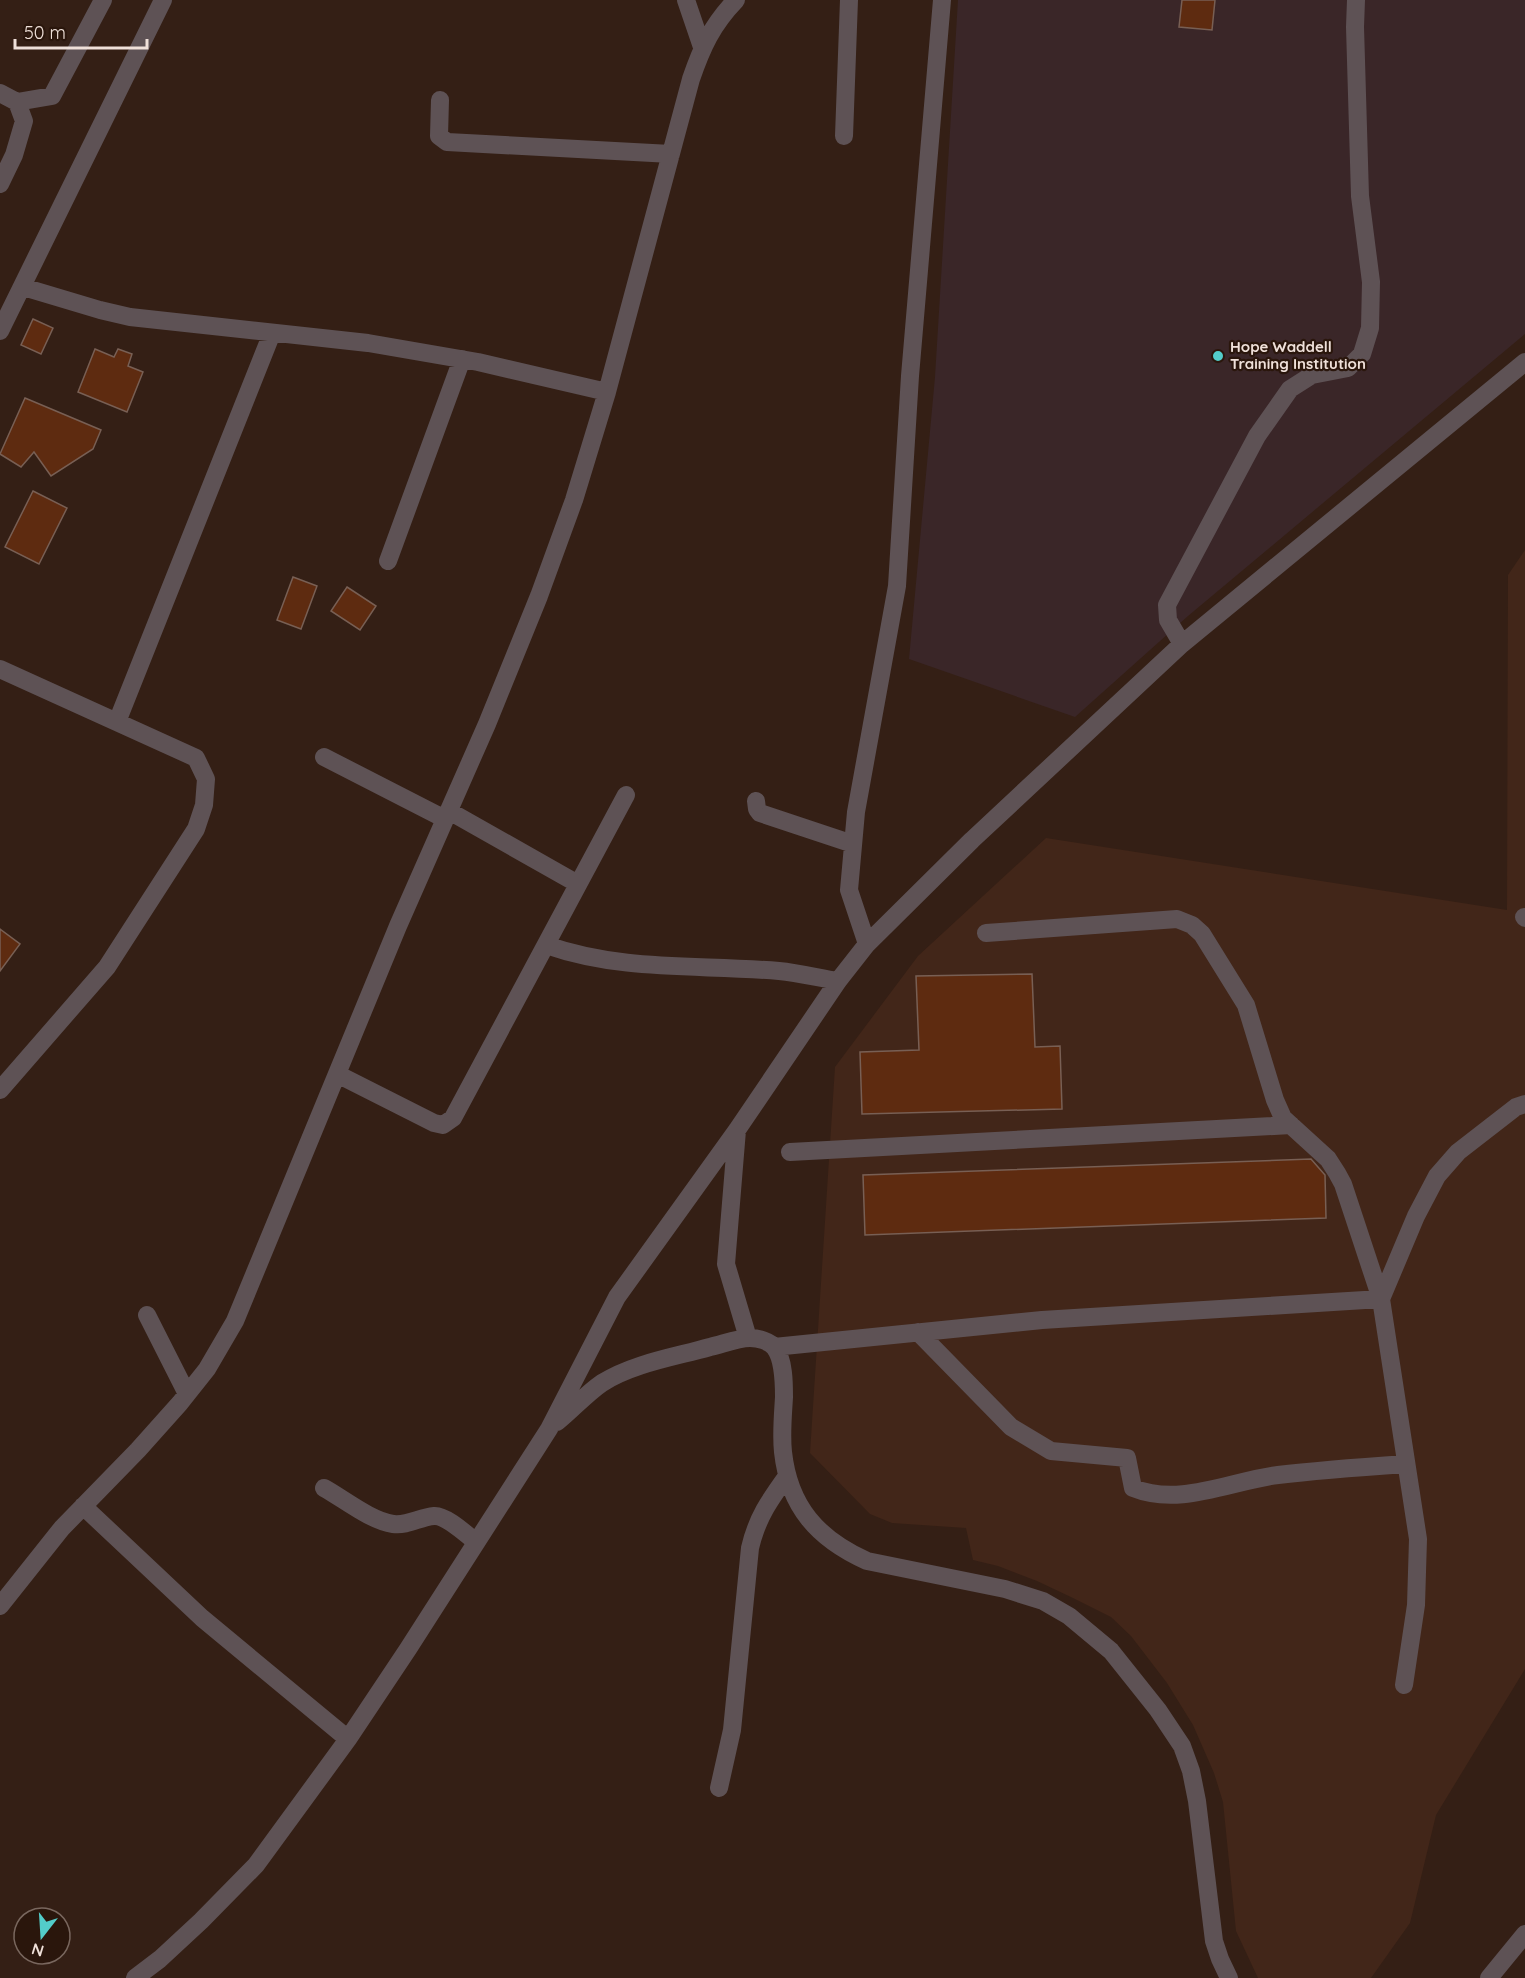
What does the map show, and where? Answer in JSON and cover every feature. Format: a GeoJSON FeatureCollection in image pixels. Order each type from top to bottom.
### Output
{"type":"FeatureCollection","features":[{"type":"Feature","properties":{"kind":"street"},"geometry":{"type":"LineString","coordinates":[[0,93],[17,102],[52,96],[103,0]]}},
{"type":"Feature","properties":{"kind":"street"},"geometry":{"type":"LineString","coordinates":[[0,331],[163,0]]}},
{"type":"Feature","properties":{"kind":"street"},"geometry":{"type":"LineString","coordinates":[[686,0],[702,47]]}},
{"type":"Feature","properties":{"kind":"street"},"geometry":{"type":"LineString","coordinates":[[4,1593],[62,1528],[138,1450],[187,1394],[207,1369],[235,1321],[539,596],[574,500],[608,392],[691,79],[702,47],[713,28],[736,0]]}},
{"type":"Feature","properties":{"kind":"street"},"geometry":{"type":"LineString","coordinates":[[844,136],[849,0]]}},
{"type":"Feature","properties":{"kind":"street"},"geometry":{"type":"LineString","coordinates":[[867,944],[849,890],[856,812],[897,585],[910,376],[942,0]]}},
{"type":"Feature","properties":{"kind":"street"},"geometry":{"type":"LineString","coordinates":[[1182,644],[1168,620],[1167,605],[1257,435],[1290,389],[1312,375],[1348,368],[1362,354],[1370,328],[1371,282],[1360,196],[1356,0]]}},
{"type":"Feature","properties":{"kind":"street"},"geometry":{"type":"LineString","coordinates":[[440,100],[439,136],[447,142],[671,154]]}},
{"type":"Feature","properties":{"kind":"street"},"geometry":{"type":"LineString","coordinates":[[0,184],[14,155],[24,121],[17,102]]}},
{"type":"Feature","properties":{"kind":"street"},"geometry":{"type":"LineString","coordinates":[[23,287],[130,317],[368,343],[462,359],[608,392]]}},
{"type":"Feature","properties":{"kind":"street"},"geometry":{"type":"LineString","coordinates":[[117,722],[272,333]]}},
{"type":"Feature","properties":{"kind":"street"},"geometry":{"type":"LineString","coordinates":[[388,561],[462,359]]}},
{"type":"Feature","properties":{"kind":"street"},"geometry":{"type":"LineString","coordinates":[[135,1978],[160,1959],[201,1921],[256,1865],[348,1739],[549,1429],[618,1297],[737,1130],[838,981],[867,944],[972,840],[1182,644],[1525,362]]}},
{"type":"Feature","properties":{"kind":"street"},"geometry":{"type":"LineString","coordinates":[[0,669],[196,758],[206,779],[204,805],[196,829],[107,967],[0,1090]]}},
{"type":"Feature","properties":{"kind":"street"},"geometry":{"type":"LineString","coordinates":[[324,757],[447,815],[578,884]]}},
{"type":"Feature","properties":{"kind":"street"},"geometry":{"type":"LineString","coordinates":[[337,1074],[434,1123],[443,1125],[453,1118],[626,795]]}},
{"type":"Feature","properties":{"kind":"street"},"geometry":{"type":"LineString","coordinates":[[756,801],[757,810],[760,813],[853,844]]}},
{"type":"Feature","properties":{"kind":"street"},"geometry":{"type":"LineString","coordinates":[[986,933],[1177,919],[1192,925],[1202,934],[1246,1005],[1275,1100],[1283,1118],[1328,1159],[1343,1184],[1381,1299],[1418,1539],[1416,1605],[1404,1685]]}},
{"type":"Feature","properties":{"kind":"street"},"geometry":{"type":"LineString","coordinates":[[546,945],[574,955],[628,964],[780,971],[838,981]]}},
{"type":"Feature","properties":{"kind":"street"},"geometry":{"type":"LineString","coordinates":[[1381,1299],[1416,1216],[1437,1176],[1458,1152],[1516,1107],[1525,1104]]}},
{"type":"Feature","properties":{"kind":"street"},"geometry":{"type":"LineString","coordinates":[[790,1152],[1291,1125]]}},
{"type":"Feature","properties":{"kind":"street"},"geometry":{"type":"LineString","coordinates":[[737,1130],[726,1264],[748,1338]]}},
{"type":"Feature","properties":{"kind":"street"},"geometry":{"type":"LineString","coordinates":[[774,1347],[1042,1320],[1381,1299]]}},
{"type":"Feature","properties":{"kind":"street"},"geometry":{"type":"LineString","coordinates":[[147,1315],[187,1394]]}},
{"type":"Feature","properties":{"kind":"street"},"geometry":{"type":"LineString","coordinates":[[918,1332],[1011,1427],[1051,1451],[1126,1458],[1133,1488],[1145,1493],[1172,1497],[1275,1475],[1406,1464]]}},
{"type":"Feature","properties":{"kind":"street"},"geometry":{"type":"LineString","coordinates":[[549,1429],[603,1383],[639,1366],[748,1338],[757,1338],[774,1347],[779,1355],[784,1384],[783,1450],[787,1476],[796,1500],[809,1521],[847,1552],[867,1561],[1005,1589],[1043,1601],[1069,1616],[1111,1651],[1158,1710],[1182,1746],[1191,1772],[1197,1801],[1214,1941],[1229,1978]]}},
{"type":"Feature","properties":{"kind":"street"},"geometry":{"type":"LineString","coordinates":[[719,1788],[732,1730],[752,1539],[763,1510],[787,1476]]}},
{"type":"Feature","properties":{"kind":"street"},"geometry":{"type":"LineString","coordinates":[[324,1488],[377,1519],[395,1525],[434,1516],[443,1517],[476,1542]]}},
{"type":"Feature","properties":{"kind":"street"},"geometry":{"type":"LineString","coordinates":[[83,1506],[202,1618],[348,1739]]}},
{"type":"Feature","properties":{"kind":"street"},"geometry":{"type":"LineString","coordinates":[[1489,1978],[1525,1934]]}},
{"type":"Feature","properties":{"kind":"shaded area","name":"Hope Waddell Training Institution"},"geometry":{"type":"Polygon","coordinates":[[[958,0],[1525,0],[1525,334],[1188,616],[1075,717],[909,659],[935,377],[958,0]]]}},
{"type":"Feature","properties":{"kind":"shaded area"},"geometry":{"type":"Polygon","coordinates":[[[1525,550],[1525,1669],[1436,1815],[1410,1923],[1371,1978],[1258,1978],[1236,1931],[1223,1802],[1214,1773],[1193,1725],[1167,1683],[1131,1636],[1111,1617],[1073,1598],[998,1566],[973,1560],[966,1528],[892,1523],[870,1514],[810,1453],[835,1067],[918,956],[1046,838],[1507,910],[1508,575],[1525,550]]]}},
{"type":"Feature","properties":{"kind":"building"},"geometry":{"type":"Polygon","coordinates":[[[1182,0],[1215,0],[1212,30],[1179,27],[1182,0]]]}},
{"type":"Feature","properties":{"kind":"building"},"geometry":{"type":"Polygon","coordinates":[[[33,319],[53,328],[41,354],[21,345],[33,319]]]}},
{"type":"Feature","properties":{"kind":"building"},"geometry":{"type":"Polygon","coordinates":[[[95,349],[114,357],[118,349],[132,354],[128,366],[143,372],[127,412],[78,392],[95,349]]]}},
{"type":"Feature","properties":{"kind":"building"},"geometry":{"type":"Polygon","coordinates":[[[25,398],[101,430],[93,449],[51,476],[34,452],[21,467],[0,454],[25,398]]]}},
{"type":"Feature","properties":{"kind":"building"},"geometry":{"type":"Polygon","coordinates":[[[33,491],[67,508],[39,564],[5,547],[33,491]]]}},
{"type":"Feature","properties":{"kind":"building"},"geometry":{"type":"Polygon","coordinates":[[[293,577],[317,586],[301,629],[277,620],[293,577]]]}},
{"type":"Feature","properties":{"kind":"building"},"geometry":{"type":"Polygon","coordinates":[[[347,587],[376,606],[360,630],[331,611],[347,587]]]}},
{"type":"Feature","properties":{"kind":"building"},"geometry":{"type":"Polygon","coordinates":[[[0,929],[20,944],[0,971],[0,929]]]}},
{"type":"Feature","properties":{"kind":"building"},"geometry":{"type":"Polygon","coordinates":[[[1032,974],[1035,1047],[1060,1046],[1062,1109],[862,1114],[860,1052],[919,1050],[916,976],[1032,974]]]}},
{"type":"Feature","properties":{"kind":"building"},"geometry":{"type":"Polygon","coordinates":[[[1311,1159],[1325,1175],[1326,1218],[865,1235],[863,1175],[1311,1159]]]}},
{"type":"Feature","properties":{"kind":"place","name":"Hope Waddell Training Institution"},"geometry":{"type":"Point","coordinates":[1218,356]}}]}
